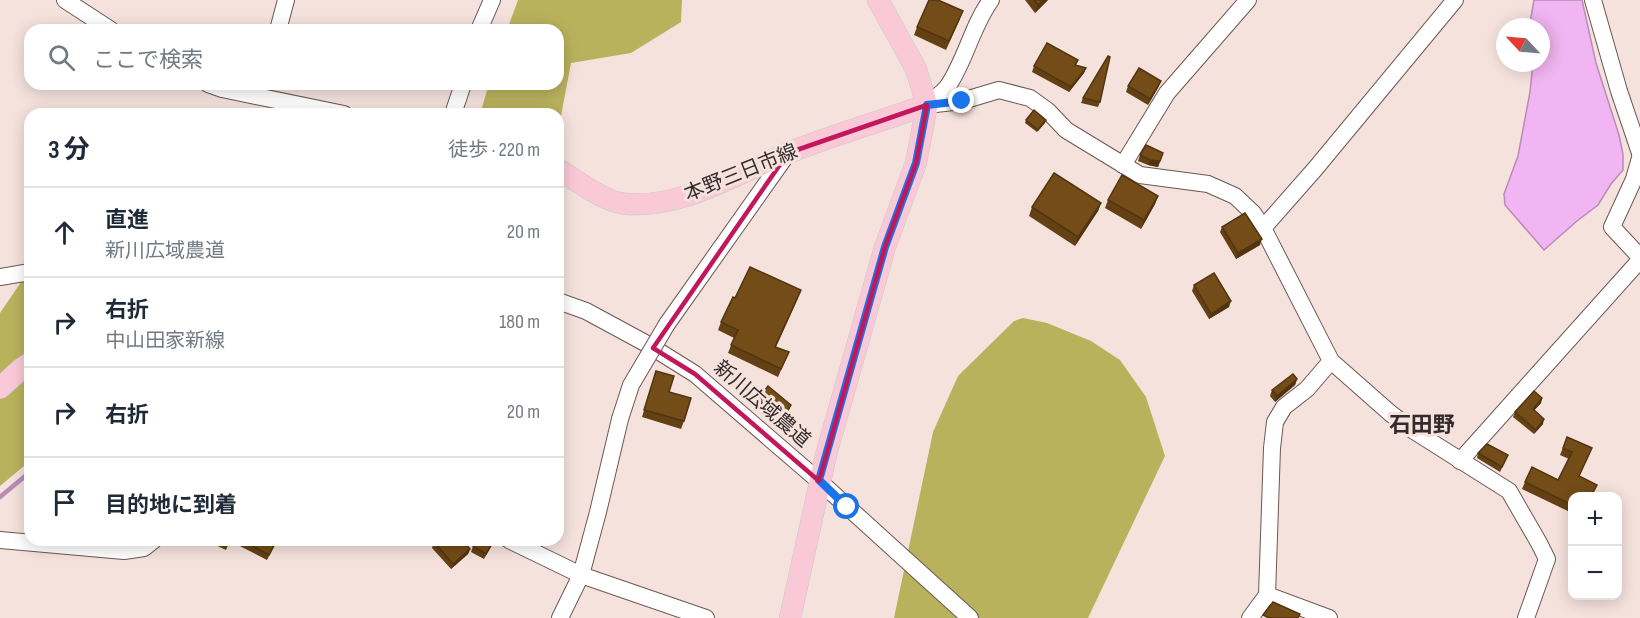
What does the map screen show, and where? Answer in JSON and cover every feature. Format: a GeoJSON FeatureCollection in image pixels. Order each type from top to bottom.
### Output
{"type":"FeatureCollection","features":[{"type":"Feature","properties":{"kind":"main road"},"geometry":{"type":"LineString","coordinates":[[790,618],[819,480],[885,247],[916,163],[927,105],[916,69],[878,0]]}},
{"type":"Feature","properties":{"kind":"main road","name":"本野三日市線"},"geometry":{"type":"LineString","coordinates":[[564,173],[603,196],[625,204],[651,204],[674,200],[788,153],[927,105]]}},
{"type":"Feature","properties":{"kind":"main road"},"geometry":{"type":"LineString","coordinates":[[0,388],[24,367]]}},
{"type":"Feature","properties":{"kind":"street"},"geometry":{"type":"LineString","coordinates":[[65,0],[102,24]]}},
{"type":"Feature","properties":{"kind":"street"},"geometry":{"type":"LineString","coordinates":[[280,24],[286,0]]}},
{"type":"Feature","properties":{"kind":"street"},"geometry":{"type":"LineString","coordinates":[[482,24],[492,0]]}},
{"type":"Feature","properties":{"kind":"street"},"geometry":{"type":"LineString","coordinates":[[927,105],[947,87],[961,62],[981,13],[991,0]]}},
{"type":"Feature","properties":{"kind":"street"},"geometry":{"type":"LineString","coordinates":[[1123,165],[1167,93],[1248,0]]}},
{"type":"Feature","properties":{"kind":"street"},"geometry":{"type":"LineString","coordinates":[[1263,228],[1455,0]]}},
{"type":"Feature","properties":{"kind":"street"},"geometry":{"type":"LineString","coordinates":[[1593,0],[1619,91],[1640,153]]}},
{"type":"Feature","properties":{"kind":"street"},"geometry":{"type":"LineString","coordinates":[[257,90],[322,108]]}},
{"type":"Feature","properties":{"kind":"street"},"geometry":{"type":"LineString","coordinates":[[455,108],[461,90]]}},
{"type":"Feature","properties":{"kind":"street"},"geometry":{"type":"LineString","coordinates":[[927,105],[962,101],[999,90],[1030,98],[1048,111],[1066,130],[1140,175],[1208,184],[1235,196],[1253,213],[1263,228],[1331,360],[1390,413],[1414,431],[1509,491],[1547,559],[1526,618]]}},
{"type":"Feature","properties":{"kind":"street"},"geometry":{"type":"LineString","coordinates":[[560,618],[581,574],[620,419],[631,385],[667,324],[788,153]]}},
{"type":"Feature","properties":{"kind":"street"},"geometry":{"type":"LineString","coordinates":[[1460,461],[1640,258],[1612,227],[1634,179],[1640,158]]}},
{"type":"Feature","properties":{"kind":"street"},"geometry":{"type":"LineString","coordinates":[[0,277],[24,273]]}},
{"type":"Feature","properties":{"kind":"street","name":"新川広域農道"},"geometry":{"type":"LineString","coordinates":[[564,303],[596,316],[695,374],[819,480],[970,618]]}},
{"type":"Feature","properties":{"kind":"street"},"geometry":{"type":"LineString","coordinates":[[1250,618],[1267,595],[1272,448],[1275,423],[1284,407],[1307,389],[1331,360]]}},
{"type":"Feature","properties":{"kind":"street"},"geometry":{"type":"LineString","coordinates":[[0,540],[24,542]]}},
{"type":"Feature","properties":{"kind":"street"},"geometry":{"type":"LineString","coordinates":[[68,546],[124,551],[146,546]]}},
{"type":"Feature","properties":{"kind":"street"},"geometry":{"type":"LineString","coordinates":[[522,546],[581,574],[706,618]]}},
{"type":"Feature","properties":{"kind":"street"},"geometry":{"type":"LineString","coordinates":[[1267,595],[1329,618]]}},
{"type":"Feature","properties":{"kind":"highlighted area"},"geometry":{"type":"Polygon","coordinates":[[[927,105],[916,163],[885,247],[819,481],[695,374],[653,348],[788,153],[927,105]]]}},
{"type":"Feature","properties":{"kind":"shaded area"},"geometry":{"type":"Polygon","coordinates":[[[518,0],[682,0],[681,22],[631,53],[571,63],[563,108],[482,108],[487,90],[564,90],[564,24],[509,24],[518,0]]]}},
{"type":"Feature","properties":{"kind":"shaded area"},"geometry":{"type":"Polygon","coordinates":[[[1534,0],[1582,0],[1596,63],[1623,154],[1623,170],[1598,205],[1544,250],[1505,205],[1504,194],[1518,156],[1532,72],[1550,72],[1550,18],[1531,17],[1534,0]]]}},
{"type":"Feature","properties":{"kind":"shaded area"},"geometry":{"type":"Polygon","coordinates":[[[24,278],[24,466],[0,486],[0,313],[24,278]]]}},
{"type":"Feature","properties":{"kind":"shaded area"},"geometry":{"type":"Polygon","coordinates":[[[1023,318],[1047,323],[1091,341],[1120,360],[1146,397],[1165,456],[1088,618],[894,618],[933,432],[958,376],[1014,321],[1023,318]]]}},
{"type":"Feature","properties":{"kind":"building"},"geometry":{"type":"Polygon","coordinates":[[[929,0],[938,0],[963,11],[949,41],[917,27],[929,0]]]}},
{"type":"Feature","properties":{"kind":"building"},"geometry":{"type":"Polygon","coordinates":[[[1047,43],[1078,60],[1075,65],[1086,68],[1071,87],[1034,66],[1047,43]]]}},
{"type":"Feature","properties":{"kind":"building"},"geometry":{"type":"Polygon","coordinates":[[[1108,56],[1110,57],[1100,102],[1083,98],[1108,56]]]}},
{"type":"Feature","properties":{"kind":"building"},"geometry":{"type":"Polygon","coordinates":[[[1139,68],[1161,81],[1150,99],[1128,86],[1139,68]]]}},
{"type":"Feature","properties":{"kind":"building"},"geometry":{"type":"Polygon","coordinates":[[[1034,110],[1046,120],[1038,130],[1026,120],[1034,110]]]}},
{"type":"Feature","properties":{"kind":"building"},"geometry":{"type":"Polygon","coordinates":[[[1146,145],[1163,153],[1160,161],[1150,160],[1140,155],[1146,145]]]}},
{"type":"Feature","properties":{"kind":"building"},"geometry":{"type":"Polygon","coordinates":[[[1054,173],[1101,203],[1078,237],[1032,207],[1054,173]]]}},
{"type":"Feature","properties":{"kind":"building"},"geometry":{"type":"Polygon","coordinates":[[[1122,175],[1158,196],[1144,220],[1108,200],[1122,175]]]}},
{"type":"Feature","properties":{"kind":"building"},"geometry":{"type":"Polygon","coordinates":[[[1245,213],[1262,239],[1238,253],[1222,227],[1245,213]]]}},
{"type":"Feature","properties":{"kind":"building"},"geometry":{"type":"Polygon","coordinates":[[[750,267],[801,290],[775,347],[789,352],[781,369],[731,345],[738,330],[721,322],[750,267]]]}},
{"type":"Feature","properties":{"kind":"building"},"geometry":{"type":"Polygon","coordinates":[[[1214,273],[1231,301],[1211,314],[1194,285],[1214,273]]]}},
{"type":"Feature","properties":{"kind":"building"},"geometry":{"type":"Polygon","coordinates":[[[656,371],[674,376],[669,392],[691,398],[684,421],[644,410],[656,371]]]}},
{"type":"Feature","properties":{"kind":"building"},"geometry":{"type":"Polygon","coordinates":[[[1293,374],[1297,379],[1277,396],[1272,390],[1293,374]]]}},
{"type":"Feature","properties":{"kind":"building"},"geometry":{"type":"Polygon","coordinates":[[[768,386],[791,405],[782,417],[758,399],[768,386]]]}},
{"type":"Feature","properties":{"kind":"building"},"geometry":{"type":"Polygon","coordinates":[[[1534,391],[1542,398],[1533,409],[1544,419],[1536,430],[1515,412],[1534,391]]]}},
{"type":"Feature","properties":{"kind":"building"},"geometry":{"type":"Polygon","coordinates":[[[1567,437],[1592,448],[1579,476],[1597,485],[1593,492],[1568,492],[1568,503],[1525,482],[1532,467],[1558,480],[1572,452],[1563,448],[1567,437]]]}},
{"type":"Feature","properties":{"kind":"building"},"geometry":{"type":"Polygon","coordinates":[[[1487,444],[1508,455],[1502,467],[1478,453],[1487,444]]]}},
{"type":"Feature","properties":{"kind":"building"},"geometry":{"type":"Polygon","coordinates":[[[252,546],[274,546],[269,555],[252,546]]]}},
{"type":"Feature","properties":{"kind":"building"},"geometry":{"type":"Polygon","coordinates":[[[437,546],[467,546],[470,549],[453,564],[437,546]]]}},
{"type":"Feature","properties":{"kind":"building"},"geometry":{"type":"Polygon","coordinates":[[[473,546],[491,546],[486,554],[473,546]]]}},
{"type":"Feature","properties":{"kind":"building"},"geometry":{"type":"Polygon","coordinates":[[[1273,602],[1300,614],[1298,618],[1269,618],[1263,615],[1273,602]]]}},
{"type":"Feature","properties":{"kind":"waterway"},"geometry":{"type":"LineString","coordinates":[[0,497],[24,477]]}},
{"type":"Feature","properties":{"kind":"district","name":"石田野"},"geometry":{"type":"Point","coordinates":[1422,425]}},
{"type":"Feature","properties":{"kind":"route"},"geometry":{"type":"LineString","coordinates":[[847,507],[819,480],[867,307],[885,247],[916,163],[927,105],[962,101]]}}]}
